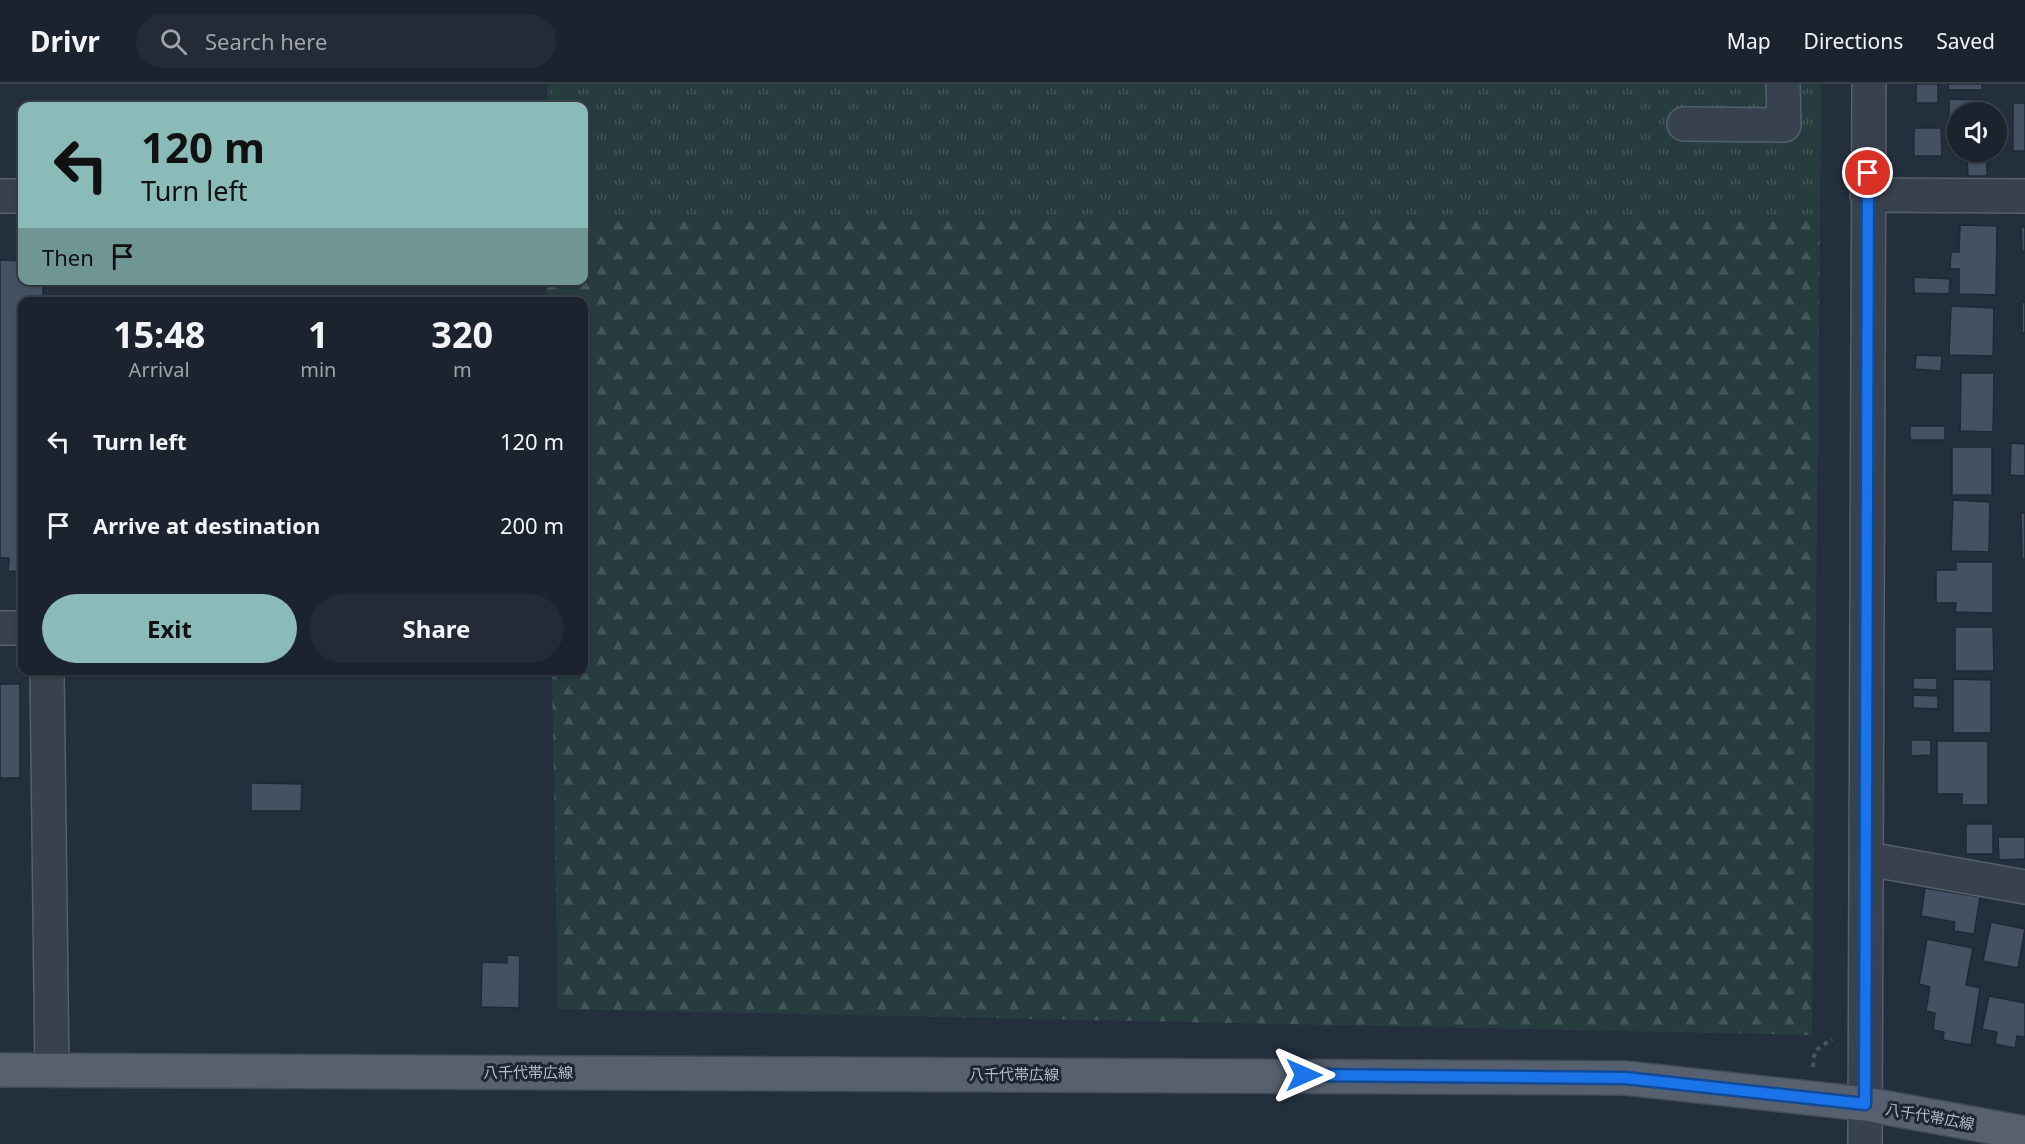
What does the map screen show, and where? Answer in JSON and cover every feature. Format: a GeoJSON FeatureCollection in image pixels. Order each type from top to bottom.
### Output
{"type":"FeatureCollection","features":[{"type":"Feature","properties":{"kind":"main road","name":"八千代帯広線"},"geometry":{"type":"LineString","coordinates":[[0,1070],[1625,1078],[1865,1104],[2025,1133]]}},
{"type":"Feature","properties":{"kind":"street"},"geometry":{"type":"LineString","coordinates":[[1684,124],[1784,125],[1783,84]]}},
{"type":"Feature","properties":{"kind":"street"},"geometry":{"type":"LineString","coordinates":[[1865,1144],[1868,859],[1867,195],[1869,84]]}},
{"type":"Feature","properties":{"kind":"street"},"geometry":{"type":"LineString","coordinates":[[1867,195],[2025,196]]}},
{"type":"Feature","properties":{"kind":"street"},"geometry":{"type":"LineString","coordinates":[[0,196],[18,196]]}},
{"type":"Feature","properties":{"kind":"street"},"geometry":{"type":"LineString","coordinates":[[0,628],[18,628]]}},
{"type":"Feature","properties":{"kind":"street"},"geometry":{"type":"LineString","coordinates":[[47,675],[52,1070]]}},
{"type":"Feature","properties":{"kind":"street"},"geometry":{"type":"LineString","coordinates":[[1868,859],[2025,887]]}},
{"type":"Feature","properties":{"kind":"green space"},"geometry":{"type":"Polygon","coordinates":[[[548,84],[1821,84],[1820,216],[588,221],[588,102],[547,102],[548,84]]]}},
{"type":"Feature","properties":{"kind":"green space"},"geometry":{"type":"Polygon","coordinates":[[[1820,216],[1812,1035],[558,1009],[552,675],[588,675],[588,297],[547,297],[546,285],[588,285],[588,221],[1820,216]]]}},
{"type":"Feature","properties":{"kind":"building"},"geometry":{"type":"Polygon","coordinates":[[[1916,84],[1938,84],[1938,103],[1916,103],[1916,84]]]}},
{"type":"Feature","properties":{"kind":"building"},"geometry":{"type":"Polygon","coordinates":[[[1948,84],[1982,84],[1982,90],[1948,90],[1948,84]]]}},
{"type":"Feature","properties":{"kind":"building"},"geometry":{"type":"Polygon","coordinates":[[[1949,99],[1982,100],[1982,102],[1949,102],[1949,99]]]}},
{"type":"Feature","properties":{"kind":"building"},"geometry":{"type":"Polygon","coordinates":[[[2013,103],[2025,103],[2025,151],[2013,151],[2013,103]]]}},
{"type":"Feature","properties":{"kind":"building"},"geometry":{"type":"Polygon","coordinates":[[[1914,128],[1941,128],[1942,156],[1914,156],[1914,128]]]}},
{"type":"Feature","properties":{"kind":"building"},"geometry":{"type":"Polygon","coordinates":[[[1967,162],[1987,162],[1987,176],[1968,176],[1967,162]]]}},
{"type":"Feature","properties":{"kind":"building"},"geometry":{"type":"Polygon","coordinates":[[[1960,225],[1997,226],[1996,295],[1959,294],[1959,269],[1950,269],[1951,252],[1959,252],[1960,225]]]}},
{"type":"Feature","properties":{"kind":"building"},"geometry":{"type":"Polygon","coordinates":[[[2021,227],[2025,227],[2025,251],[2022,251],[2021,227]]]}},
{"type":"Feature","properties":{"kind":"building"},"geometry":{"type":"Polygon","coordinates":[[[0,260],[18,261],[18,285],[43,285],[43,297],[18,297],[18,572],[8,571],[9,558],[0,558],[0,260]]]}},
{"type":"Feature","properties":{"kind":"building"},"geometry":{"type":"Polygon","coordinates":[[[1914,277],[1950,279],[1949,294],[1914,293],[1914,277]]]}},
{"type":"Feature","properties":{"kind":"building"},"geometry":{"type":"Polygon","coordinates":[[[2022,302],[2025,302],[2025,333],[2022,333],[2022,302]]]}},
{"type":"Feature","properties":{"kind":"building"},"geometry":{"type":"Polygon","coordinates":[[[1951,306],[1994,308],[1993,356],[1949,355],[1951,306]]]}},
{"type":"Feature","properties":{"kind":"building"},"geometry":{"type":"Polygon","coordinates":[[[1916,355],[1942,356],[1941,371],[1915,369],[1916,355]]]}},
{"type":"Feature","properties":{"kind":"building"},"geometry":{"type":"Polygon","coordinates":[[[1961,373],[1994,373],[1993,432],[1960,431],[1961,373]]]}},
{"type":"Feature","properties":{"kind":"building"},"geometry":{"type":"Polygon","coordinates":[[[1910,426],[1945,426],[1945,440],[1910,440],[1910,426]]]}},
{"type":"Feature","properties":{"kind":"building"},"geometry":{"type":"Polygon","coordinates":[[[2011,443],[2025,444],[2025,476],[2010,475],[2011,443]]]}},
{"type":"Feature","properties":{"kind":"building"},"geometry":{"type":"Polygon","coordinates":[[[1952,447],[1992,447],[1992,495],[1952,495],[1952,447]]]}},
{"type":"Feature","properties":{"kind":"building"},"geometry":{"type":"Polygon","coordinates":[[[1953,500],[1990,502],[1989,552],[1951,551],[1953,500]]]}},
{"type":"Feature","properties":{"kind":"building"},"geometry":{"type":"Polygon","coordinates":[[[2021,513],[2025,513],[2025,559],[2022,559],[2021,513]]]}},
{"type":"Feature","properties":{"kind":"building"},"geometry":{"type":"Polygon","coordinates":[[[1956,562],[1993,562],[1993,613],[1955,612],[1956,603],[1936,603],[1936,570],[1956,570],[1956,562]]]}},
{"type":"Feature","properties":{"kind":"building"},"geometry":{"type":"Polygon","coordinates":[[[1955,627],[1993,627],[1994,671],[1955,671],[1955,627]]]}},
{"type":"Feature","properties":{"kind":"building"},"geometry":{"type":"Polygon","coordinates":[[[1913,678],[1937,678],[1937,690],[1913,689],[1913,678]]]}},
{"type":"Feature","properties":{"kind":"building"},"geometry":{"type":"Polygon","coordinates":[[[1953,679],[1991,680],[1991,733],[1953,733],[1953,679]]]}},
{"type":"Feature","properties":{"kind":"building"},"geometry":{"type":"Polygon","coordinates":[[[0,684],[20,684],[20,778],[0,778],[0,684]]]}},
{"type":"Feature","properties":{"kind":"building"},"geometry":{"type":"Polygon","coordinates":[[[1913,695],[1938,696],[1938,709],[1913,708],[1913,695]]]}},
{"type":"Feature","properties":{"kind":"building"},"geometry":{"type":"Polygon","coordinates":[[[1911,740],[1931,740],[1931,755],[1911,756],[1911,740]]]}},
{"type":"Feature","properties":{"kind":"building"},"geometry":{"type":"Polygon","coordinates":[[[1937,741],[1988,741],[1988,805],[1962,805],[1962,794],[1937,794],[1937,741]]]}},
{"type":"Feature","properties":{"kind":"building"},"geometry":{"type":"Polygon","coordinates":[[[251,783],[302,784],[301,811],[251,811],[251,783]]]}},
{"type":"Feature","properties":{"kind":"building"},"geometry":{"type":"Polygon","coordinates":[[[1966,824],[1993,824],[1993,854],[1966,854],[1966,824]]]}},
{"type":"Feature","properties":{"kind":"building"},"geometry":{"type":"Polygon","coordinates":[[[1998,837],[2025,837],[2025,859],[1999,860],[1998,837]]]}},
{"type":"Feature","properties":{"kind":"building"},"geometry":{"type":"Polygon","coordinates":[[[1925,888],[1980,897],[1974,934],[1954,931],[1955,922],[1921,916],[1925,888]]]}},
{"type":"Feature","properties":{"kind":"building"},"geometry":{"type":"Polygon","coordinates":[[[1991,922],[2025,929],[2018,968],[1983,961],[1991,922]]]}},
{"type":"Feature","properties":{"kind":"building"},"geometry":{"type":"Polygon","coordinates":[[[1927,939],[1973,948],[1966,985],[1980,988],[1971,1045],[1943,1040],[1944,1032],[1933,1030],[1935,1013],[1926,1011],[1930,987],[1919,984],[1927,939]]]}},
{"type":"Feature","properties":{"kind":"building"},"geometry":{"type":"Polygon","coordinates":[[[507,955],[520,956],[519,1008],[481,1007],[482,962],[507,963],[507,955]]]}},
{"type":"Feature","properties":{"kind":"building"},"geometry":{"type":"Polygon","coordinates":[[[1989,996],[2025,1003],[2025,1037],[2017,1036],[2015,1048],[1995,1044],[1997,1032],[1982,1029],[1989,996]]]}},
{"type":"Feature","properties":{"kind":"route"},"geometry":{"type":"LineString","coordinates":[[1304,1075],[1625,1078],[1865,1104],[1868,859],[1868,173]]}}]}
